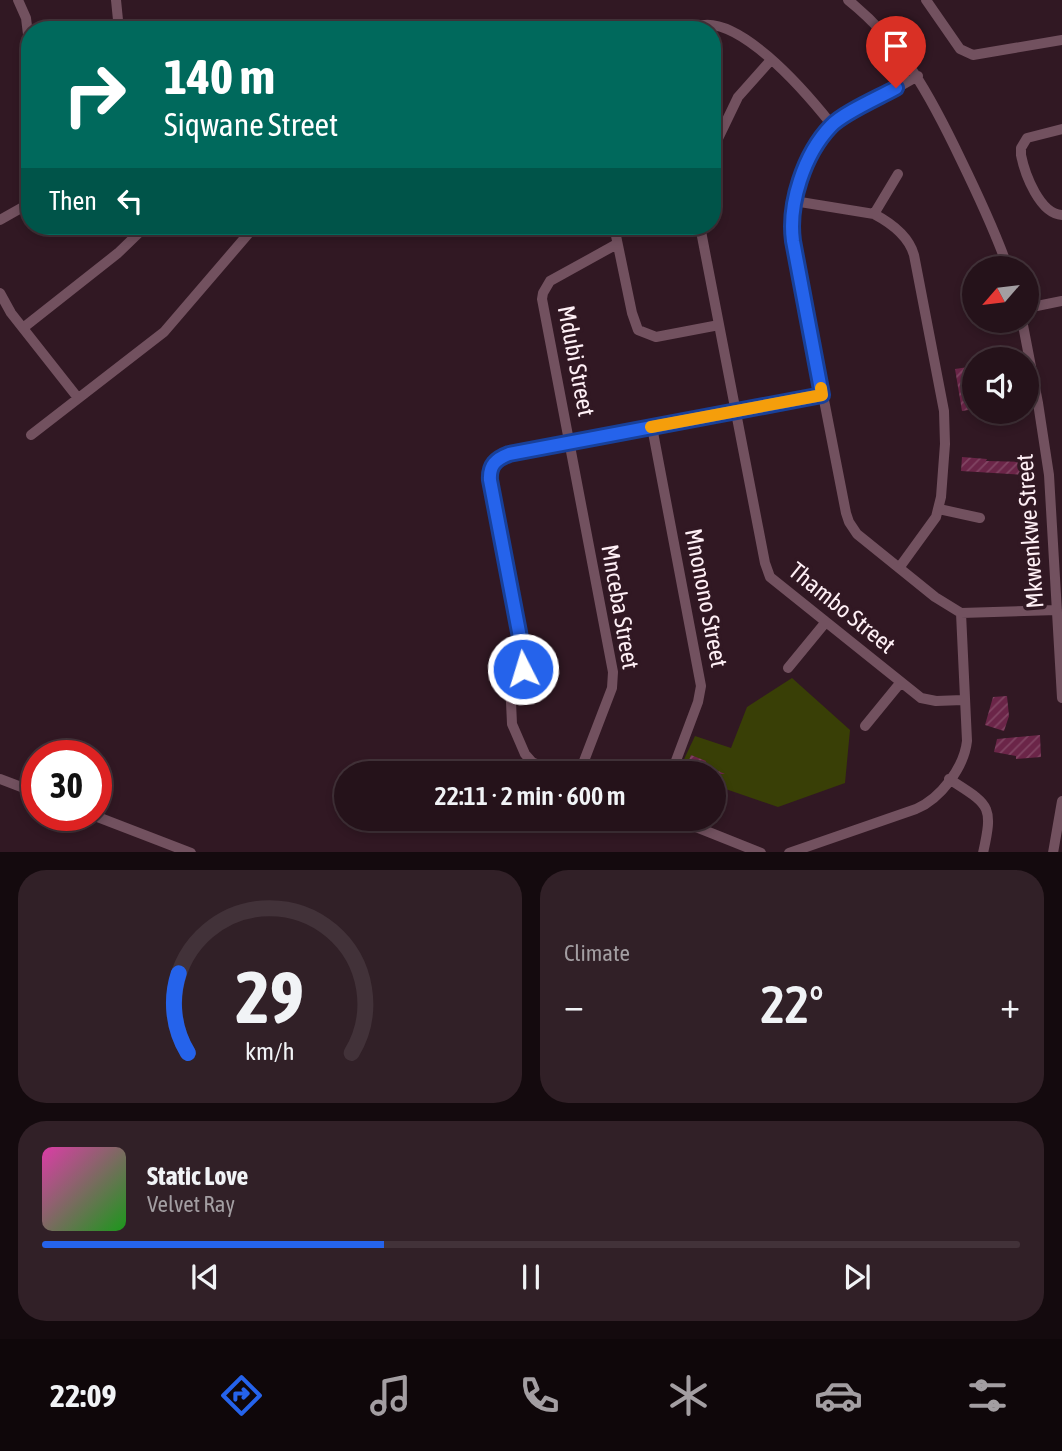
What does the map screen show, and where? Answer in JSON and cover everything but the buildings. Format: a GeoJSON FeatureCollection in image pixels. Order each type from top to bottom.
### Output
{"type":"FeatureCollection","features":[{"type":"Feature","properties":{"kind":"street"},"geometry":{"type":"LineString","coordinates":[[18,0],[26,21]]}},
{"type":"Feature","properties":{"kind":"street"},"geometry":{"type":"LineString","coordinates":[[116,0],[118,21]]}},
{"type":"Feature","properties":{"kind":"street"},"geometry":{"type":"LineString","coordinates":[[848,0],[876,27],[918,76],[934,103],[980,200],[1003,256]]}},
{"type":"Feature","properties":{"kind":"street"},"geometry":{"type":"LineString","coordinates":[[926,0],[960,49],[973,55],[1062,40]]}},
{"type":"Feature","properties":{"kind":"street"},"geometry":{"type":"LineString","coordinates":[[721,26],[743,37],[771,60],[804,92],[832,125]]}},
{"type":"Feature","properties":{"kind":"street"},"geometry":{"type":"LineString","coordinates":[[721,132],[738,97],[771,60]]}},
{"type":"Feature","properties":{"kind":"street"},"geometry":{"type":"LineString","coordinates":[[918,76],[832,125],[810,159],[794,201],[791,217],[793,241],[822,395],[849,522],[857,534],[935,597],[961,613],[1057,610]]}},
{"type":"Feature","properties":{"kind":"street"},"geometry":{"type":"LineString","coordinates":[[1062,129],[1027,138],[1021,148],[1021,155],[1042,205],[1054,215],[1062,215]]}},
{"type":"Feature","properties":{"kind":"street"},"geometry":{"type":"LineString","coordinates":[[874,214],[898,174]]}},
{"type":"Feature","properties":{"kind":"street"},"geometry":{"type":"LineString","coordinates":[[794,201],[874,214],[907,240],[914,255],[946,421],[939,509],[933,524],[899,568]]}},
{"type":"Feature","properties":{"kind":"street"},"geometry":{"type":"LineString","coordinates":[[0,220],[21,208]]}},
{"type":"Feature","properties":{"kind":"street"},"geometry":{"type":"LineString","coordinates":[[23,328],[118,253],[137,235]]}},
{"type":"Feature","properties":{"kind":"street"},"geometry":{"type":"LineString","coordinates":[[31,435],[164,332],[247,235]]}},
{"type":"Feature","properties":{"kind":"street"},"geometry":{"type":"LineString","coordinates":[[616,235],[638,330],[656,337],[719,325]]}},
{"type":"Feature","properties":{"kind":"street","name":"Thambo Street"},"geometry":{"type":"LineString","coordinates":[[702,235],[767,572],[775,583],[927,701],[963,700]]}},
{"type":"Feature","properties":{"kind":"street","name":"Mdubi Street"},"geometry":{"type":"LineString","coordinates":[[570,443],[543,309],[543,293],[550,281],[556,277],[617,244]]}},
{"type":"Feature","properties":{"kind":"street"},"geometry":{"type":"LineString","coordinates":[[0,293],[23,328],[78,398]]}},
{"type":"Feature","properties":{"kind":"street"},"geometry":{"type":"LineString","coordinates":[[1040,305],[1062,301]]}},
{"type":"Feature","properties":{"kind":"street","name":"Mkwenkwe Street"},"geometry":{"type":"LineString","coordinates":[[1025,333],[1049,475],[1062,698]]}},
{"type":"Feature","properties":{"kind":"street"},"geometry":{"type":"LineString","coordinates":[[531,761],[525,754],[510,713],[524,661],[490,480],[495,461],[509,454],[822,395]]}},
{"type":"Feature","properties":{"kind":"street","name":"Mnonono Street"},"geometry":{"type":"LineString","coordinates":[[652,426],[701,687],[676,761]]}},
{"type":"Feature","properties":{"kind":"street","name":"Mnceba Street"},"geometry":{"type":"LineString","coordinates":[[570,443],[613,682],[584,761]]}},
{"type":"Feature","properties":{"kind":"street"},"geometry":{"type":"LineString","coordinates":[[939,509],[980,519]]}},
{"type":"Feature","properties":{"kind":"street"},"geometry":{"type":"LineString","coordinates":[[789,852],[814,848],[923,806],[938,794],[949,779],[966,747],[961,613]]}},
{"type":"Feature","properties":{"kind":"street"},"geometry":{"type":"LineString","coordinates":[[788,668],[825,623]]}},
{"type":"Feature","properties":{"kind":"street"},"geometry":{"type":"LineString","coordinates":[[865,726],[901,682]]}},
{"type":"Feature","properties":{"kind":"street"},"geometry":{"type":"LineString","coordinates":[[0,779],[21,787]]}},
{"type":"Feature","properties":{"kind":"street"},"geometry":{"type":"LineString","coordinates":[[949,779],[972,794],[986,808],[990,822],[983,852]]}},
{"type":"Feature","properties":{"kind":"street"},"geometry":{"type":"LineString","coordinates":[[1053,852],[1062,802]]}},
{"type":"Feature","properties":{"kind":"street"},"geometry":{"type":"LineString","coordinates":[[112,822],[191,852]]}},
{"type":"Feature","properties":{"kind":"street"},"geometry":{"type":"LineString","coordinates":[[707,831],[761,852]]}},
{"type":"Feature","properties":{"kind":"green space"},"geometry":{"type":"Polygon","coordinates":[[[792,678],[850,730],[845,783],[778,807],[726,789],[726,761],[683,761],[695,736],[731,748],[747,707],[792,678]]]}},
{"type":"Feature","properties":{"kind":"slow traffic"},"geometry":{"type":"LineString","coordinates":[[651,427],[822,395],[821,388]]}},
{"type":"Feature","properties":{"kind":"route"},"geometry":{"type":"LineString","coordinates":[[523,669],[523,653],[489,474],[495,461],[509,454],[822,395],[791,228],[794,201],[810,159],[832,125],[896,88]]}}]}
